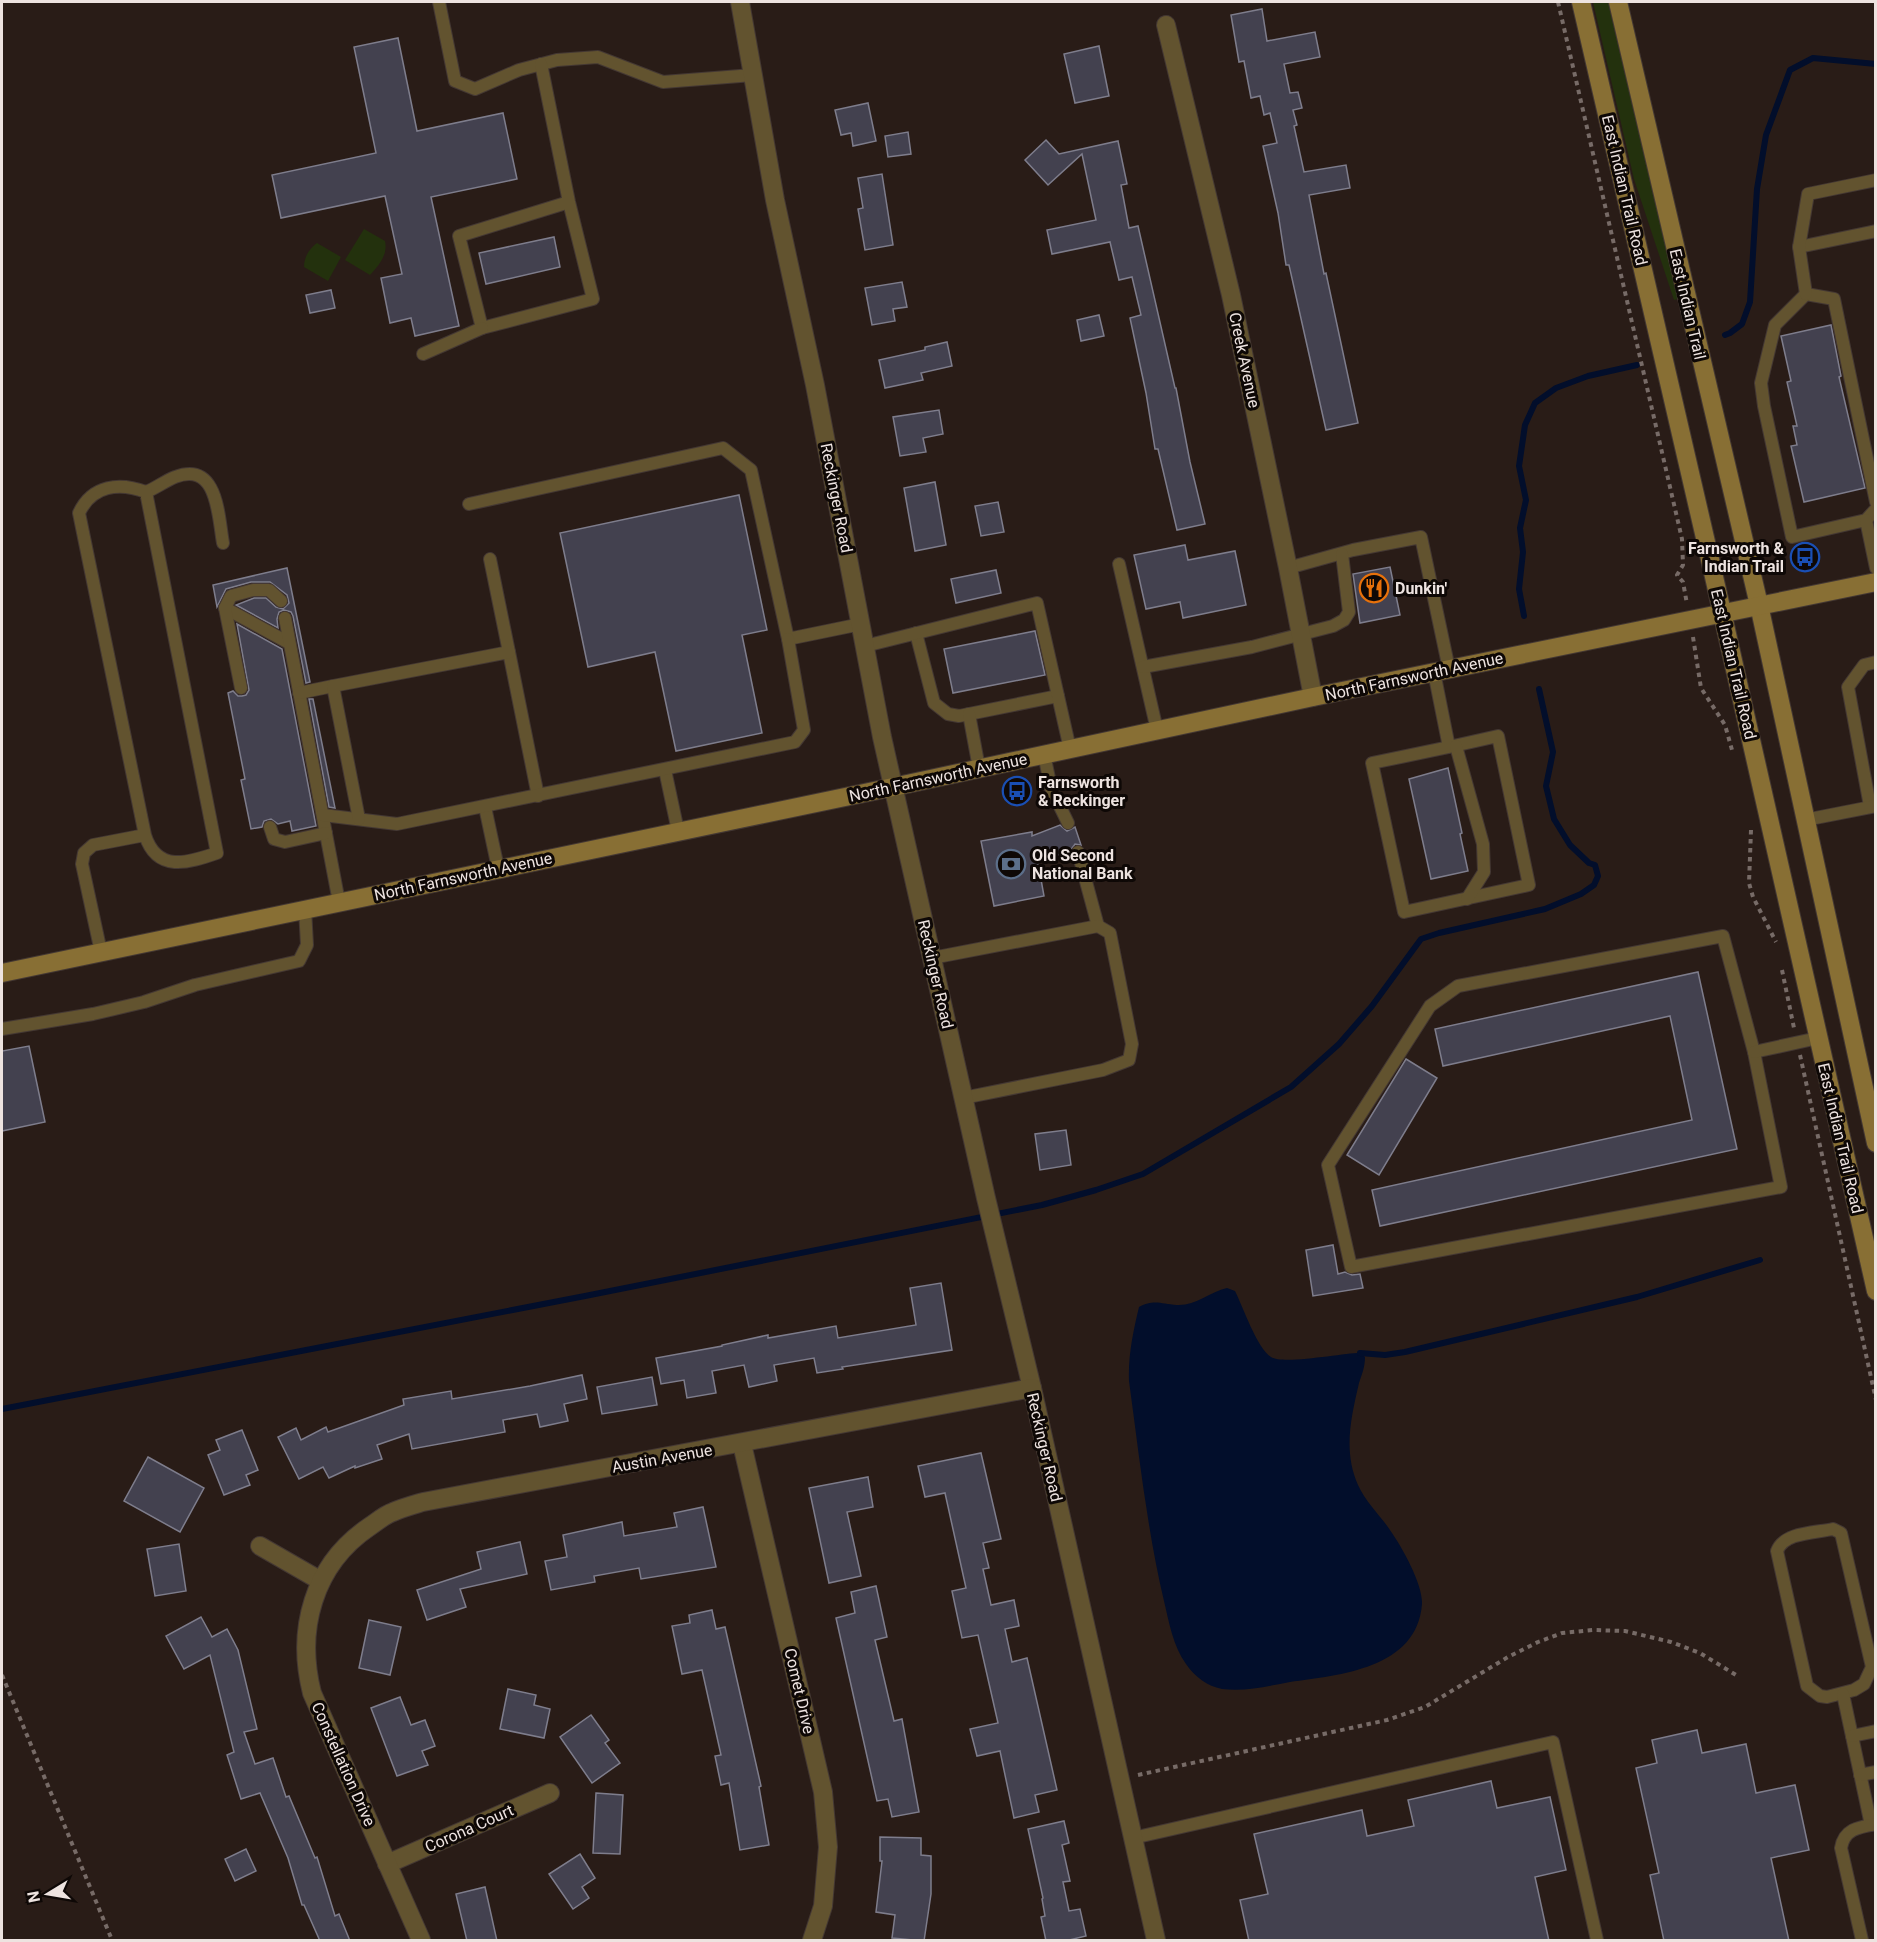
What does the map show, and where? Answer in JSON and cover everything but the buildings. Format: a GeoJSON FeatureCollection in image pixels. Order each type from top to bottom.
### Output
{"type":"FeatureCollection","features":[{"type":"Feature","properties":{"kind":"main road","name":"East Indian Trail Road"},"geometry":{"type":"LineString","coordinates":[[1581,2],[1875,1292]]}},
{"type":"Feature","properties":{"kind":"main road","name":"East Indian Trail"},"geometry":{"type":"LineString","coordinates":[[1618,2],[1759,605]]}},
{"type":"Feature","properties":{"kind":"main road","name":"North Farnsworth Avenue"},"geometry":{"type":"LineString","coordinates":[[2,973],[1312,697],[1875,582]]}},
{"type":"Feature","properties":{"kind":"main road","name":"East Indian Trail Road"},"geometry":{"type":"LineString","coordinates":[[1759,605],[1875,1143]]}},
{"type":"Feature","properties":{"kind":"street","name":"Reckinger Road"},"geometry":{"type":"LineString","coordinates":[[740,2],[775,200],[815,385],[893,787],[986,1198],[1032,1388],[1156,1941]]}},
{"type":"Feature","properties":{"kind":"street","name":"Creek Avenue"},"geometry":{"type":"LineString","coordinates":[[1166,25],[1232,295],[1312,697]]}},
{"type":"Feature","properties":{"kind":"street","name":"Austin Avenue"},"geometry":{"type":"LineString","coordinates":[[321,1581],[352,1538],[392,1512],[423,1502],[1032,1388]]}},
{"type":"Feature","properties":{"kind":"street","name":"Comet Drive"},"geometry":{"type":"LineString","coordinates":[[742,1444],[823,1792],[828,1846],[824,1906],[812,1941]]}},
{"type":"Feature","properties":{"kind":"street"},"geometry":{"type":"LineString","coordinates":[[260,1546],[321,1581]]}},
{"type":"Feature","properties":{"kind":"street","name":"Constellation Drive"},"geometry":{"type":"LineString","coordinates":[[321,1581],[313,1600],[308,1623],[307,1673],[312,1693],[421,1941]]}},
{"type":"Feature","properties":{"kind":"street","name":"Corona Court"},"geometry":{"type":"LineString","coordinates":[[387,1864],[550,1793]]}},
{"type":"Feature","properties":{"kind":"lane"},"geometry":{"type":"LineString","coordinates":[[439,2],[455,81],[475,89],[519,70],[541,64],[557,60],[598,57],[663,82],[753,75]]}},
{"type":"Feature","properties":{"kind":"lane"},"geometry":{"type":"LineString","coordinates":[[423,354],[482,328],[593,299],[569,202],[541,64]]}},
{"type":"Feature","properties":{"kind":"lane"},"geometry":{"type":"LineString","coordinates":[[1806,294],[1799,247],[1808,194],[1875,180]]}},
{"type":"Feature","properties":{"kind":"lane"},"geometry":{"type":"LineString","coordinates":[[482,328],[459,236],[569,202]]}},
{"type":"Feature","properties":{"kind":"lane"},"geometry":{"type":"LineString","coordinates":[[1799,247],[1875,231]]}},
{"type":"Feature","properties":{"kind":"lane"},"geometry":{"type":"LineString","coordinates":[[1806,294],[1834,299],[1875,502]]}},
{"type":"Feature","properties":{"kind":"lane"},"geometry":{"type":"LineString","coordinates":[[1806,294],[1775,325],[1761,383],[1792,537],[1866,520],[1875,509]]}},
{"type":"Feature","properties":{"kind":"lane"},"geometry":{"type":"LineString","coordinates":[[323,815],[397,824],[795,742],[804,730],[788,639],[751,470],[723,448],[469,504]]}},
{"type":"Feature","properties":{"kind":"lane"},"geometry":{"type":"LineString","coordinates":[[146,492],[217,853],[189,861],[170,862],[159,858],[149,847],[145,835],[79,513],[84,502],[92,494],[105,489],[119,486],[133,487],[146,492],[174,477],[193,474],[207,480],[213,489],[224,543]]}},
{"type":"Feature","properties":{"kind":"lane"},"geometry":{"type":"LineString","coordinates":[[1866,520],[1875,568]]}},
{"type":"Feature","properties":{"kind":"lane"},"geometry":{"type":"LineString","coordinates":[[1288,568],[1353,550],[1421,537],[1452,746],[1483,844],[1484,872],[1467,899]]}},
{"type":"Feature","properties":{"kind":"lane"},"geometry":{"type":"LineString","coordinates":[[1143,667],[1252,647],[1333,626],[1344,620],[1349,612],[1342,554]]}},
{"type":"Feature","properties":{"kind":"lane"},"geometry":{"type":"LineString","coordinates":[[490,559],[538,796]]}},
{"type":"Feature","properties":{"kind":"lane"},"geometry":{"type":"LineString","coordinates":[[1119,564],[1157,730]]}},
{"type":"Feature","properties":{"kind":"lane"},"geometry":{"type":"LineString","coordinates":[[241,688],[225,608],[231,596],[253,590],[269,590],[281,601]]}},
{"type":"Feature","properties":{"kind":"lane"},"geometry":{"type":"LineString","coordinates":[[865,646],[1037,603],[1070,749]]}},
{"type":"Feature","properties":{"kind":"lane"},"geometry":{"type":"LineString","coordinates":[[225,608],[290,643]]}},
{"type":"Feature","properties":{"kind":"lane"},"geometry":{"type":"LineString","coordinates":[[285,618],[339,902]]}},
{"type":"Feature","properties":{"kind":"lane"},"geometry":{"type":"LineString","coordinates":[[788,639],[861,624]]}},
{"type":"Feature","properties":{"kind":"lane"},"geometry":{"type":"LineString","coordinates":[[916,633],[934,704],[948,714],[959,716],[1058,696]]}},
{"type":"Feature","properties":{"kind":"lane"},"geometry":{"type":"LineString","coordinates":[[299,693],[509,652]]}},
{"type":"Feature","properties":{"kind":"lane"},"geometry":{"type":"LineString","coordinates":[[1805,820],[1873,806],[1848,687],[1864,665],[1875,662]]}},
{"type":"Feature","properties":{"kind":"lane"},"geometry":{"type":"LineString","coordinates":[[333,686],[359,819]]}},
{"type":"Feature","properties":{"kind":"lane"},"geometry":{"type":"LineString","coordinates":[[969,714],[979,768]]}},
{"type":"Feature","properties":{"kind":"lane"},"geometry":{"type":"LineString","coordinates":[[1498,736],[1529,885],[1404,912],[1372,763],[1452,746],[1498,736]]}},
{"type":"Feature","properties":{"kind":"lane"},"geometry":{"type":"LineString","coordinates":[[1044,754],[1051,788],[1068,823]]}},
{"type":"Feature","properties":{"kind":"lane"},"geometry":{"type":"LineString","coordinates":[[665,770],[678,831]]}},
{"type":"Feature","properties":{"kind":"lane"},"geometry":{"type":"LineString","coordinates":[[485,807],[498,868]]}},
{"type":"Feature","properties":{"kind":"lane"},"geometry":{"type":"LineString","coordinates":[[270,827],[273,839],[285,842],[326,833]]}},
{"type":"Feature","properties":{"kind":"lane"},"geometry":{"type":"LineString","coordinates":[[101,952],[82,864],[84,853],[93,845],[145,835]]}},
{"type":"Feature","properties":{"kind":"lane"},"geometry":{"type":"LineString","coordinates":[[1078,852],[1098,926]]}},
{"type":"Feature","properties":{"kind":"lane"},"geometry":{"type":"LineString","coordinates":[[2,1029],[134,1005],[195,985],[299,961],[307,945],[305,909]]}},
{"type":"Feature","properties":{"kind":"lane"},"geometry":{"type":"LineString","coordinates":[[932,958],[1098,926],[1110,933],[1132,1044],[1130,1060],[1103,1070],[963,1098]]}},
{"type":"Feature","properties":{"kind":"lane"},"geometry":{"type":"LineString","coordinates":[[1723,936],[1754,1052],[1781,1186],[1351,1267],[1328,1165],[1430,1006],[1458,986],[1723,936]]}},
{"type":"Feature","properties":{"kind":"lane"},"geometry":{"type":"LineString","coordinates":[[1754,1052],[1818,1038]]}},
{"type":"Feature","properties":{"kind":"lane"},"geometry":{"type":"LineString","coordinates":[[1833,1529],[1841,1533],[1872,1667],[1864,1684],[1843,1694],[1820,1696],[1807,1686],[1777,1551],[1780,1543],[1786,1538],[1833,1529]]}},
{"type":"Feature","properties":{"kind":"lane"},"geometry":{"type":"LineString","coordinates":[[1843,1694],[1873,1824],[1853,1828],[1842,1841],[1841,1848],[1862,1941]]}},
{"type":"Feature","properties":{"kind":"lane"},"geometry":{"type":"LineString","coordinates":[[1852,1736],[1875,1731]]}},
{"type":"Feature","properties":{"kind":"lane"},"geometry":{"type":"LineString","coordinates":[[1133,1838],[1552,1742],[1597,1941]]}},
{"type":"Feature","properties":{"kind":"lane"},"geometry":{"type":"LineString","coordinates":[[1860,1775],[1875,1772]]}},
{"type":"Feature","properties":{"kind":"path"},"geometry":{"type":"LineString","coordinates":[[1558,2],[1682,539],[1683,565],[1677,575],[1683,582]]}},
{"type":"Feature","properties":{"kind":"path"},"geometry":{"type":"LineString","coordinates":[[1698,660],[1701,688],[1725,724],[1734,759]]}},
{"type":"Feature","properties":{"kind":"path"},"geometry":{"type":"LineString","coordinates":[[1749,821],[1751,830],[1749,883],[1753,897],[1776,941],[1778,952]]}},
{"type":"Feature","properties":{"kind":"path"},"geometry":{"type":"LineString","coordinates":[[1780,964],[1793,1021]]}},
{"type":"Feature","properties":{"kind":"path"},"geometry":{"type":"LineString","coordinates":[[1802,1064],[1875,1400]]}},
{"type":"Feature","properties":{"kind":"path"},"geometry":{"type":"LineString","coordinates":[[1121,1779],[1396,1717],[1425,1707],[1508,1657],[1562,1633],[1593,1630],[1625,1631],[1671,1642],[1700,1653],[1736,1675]]}},
{"type":"Feature","properties":{"kind":"path"},"geometry":{"type":"LineString","coordinates":[[2,1675],[112,1941]]}},
{"type":"Feature","properties":{"kind":"green space"},"geometry":{"type":"Polygon","coordinates":[[[1593,2],[1608,2],[1678,299],[1674,300],[1634,179],[1593,2]]]}},
{"type":"Feature","properties":{"kind":"green space"},"geometry":{"type":"Polygon","coordinates":[[[364,229],[385,241],[386,246],[384,255],[370,275],[345,260],[364,229]]]}},
{"type":"Feature","properties":{"kind":"green space"},"geometry":{"type":"Polygon","coordinates":[[[317,243],[341,257],[328,281],[304,267],[307,254],[317,243]]]}},
{"type":"Feature","properties":{"kind":"water"},"geometry":{"type":"Polygon","coordinates":[[[1227,1288],[1235,1291],[1256,1336],[1271,1357],[1288,1360],[1360,1353],[1365,1357],[1353,1409],[1350,1434],[1353,1472],[1361,1492],[1388,1527],[1407,1557],[1416,1577],[1422,1604],[1417,1626],[1406,1643],[1391,1655],[1372,1665],[1331,1676],[1265,1687],[1222,1689],[1206,1683],[1193,1673],[1175,1642],[1158,1574],[1144,1491],[1129,1381],[1131,1344],[1139,1307],[1153,1303],[1184,1305],[1227,1288]]]}},
{"type":"Feature","properties":{"kind":"waterway"},"geometry":{"type":"LineString","coordinates":[[1725,335],[1742,324],[1750,302],[1757,189],[1766,135],[1790,70],[1813,58],[1876,64]]}},
{"type":"Feature","properties":{"kind":"waterway"},"geometry":{"type":"LineString","coordinates":[[1524,616],[1519,589],[1523,552],[1520,528],[1526,500],[1519,466],[1525,425],[1535,403],[1556,388],[1588,376],[1637,365]]}},
{"type":"Feature","properties":{"kind":"waterway"},"geometry":{"type":"LineString","coordinates":[[2,1409],[1042,1205],[1143,1174],[1291,1087],[1339,1044],[1372,1006],[1421,939],[1545,909],[1581,894],[1594,885],[1598,876],[1595,865],[1589,863],[1570,845],[1554,819],[1546,786],[1553,752],[1539,689]]}},
{"type":"Feature","properties":{"kind":"waterway"},"geometry":{"type":"LineString","coordinates":[[1360,1353],[1385,1355],[1405,1352],[1637,1297],[1760,1260]]}},
{"type":"Feature","properties":{"kind":"place","name":"Farnsworth & Indian Trail"},"geometry":{"type":"Point","coordinates":[1805,557]}},
{"type":"Feature","properties":{"kind":"place","name":"Dunkin'"},"geometry":{"type":"Point","coordinates":[1374,588]}},
{"type":"Feature","properties":{"kind":"place","name":"Farnsworth & Reckinger"},"geometry":{"type":"Point","coordinates":[1017,791]}},
{"type":"Feature","properties":{"kind":"place","name":"Old Second National Bank"},"geometry":{"type":"Point","coordinates":[1011,864]}}]}
